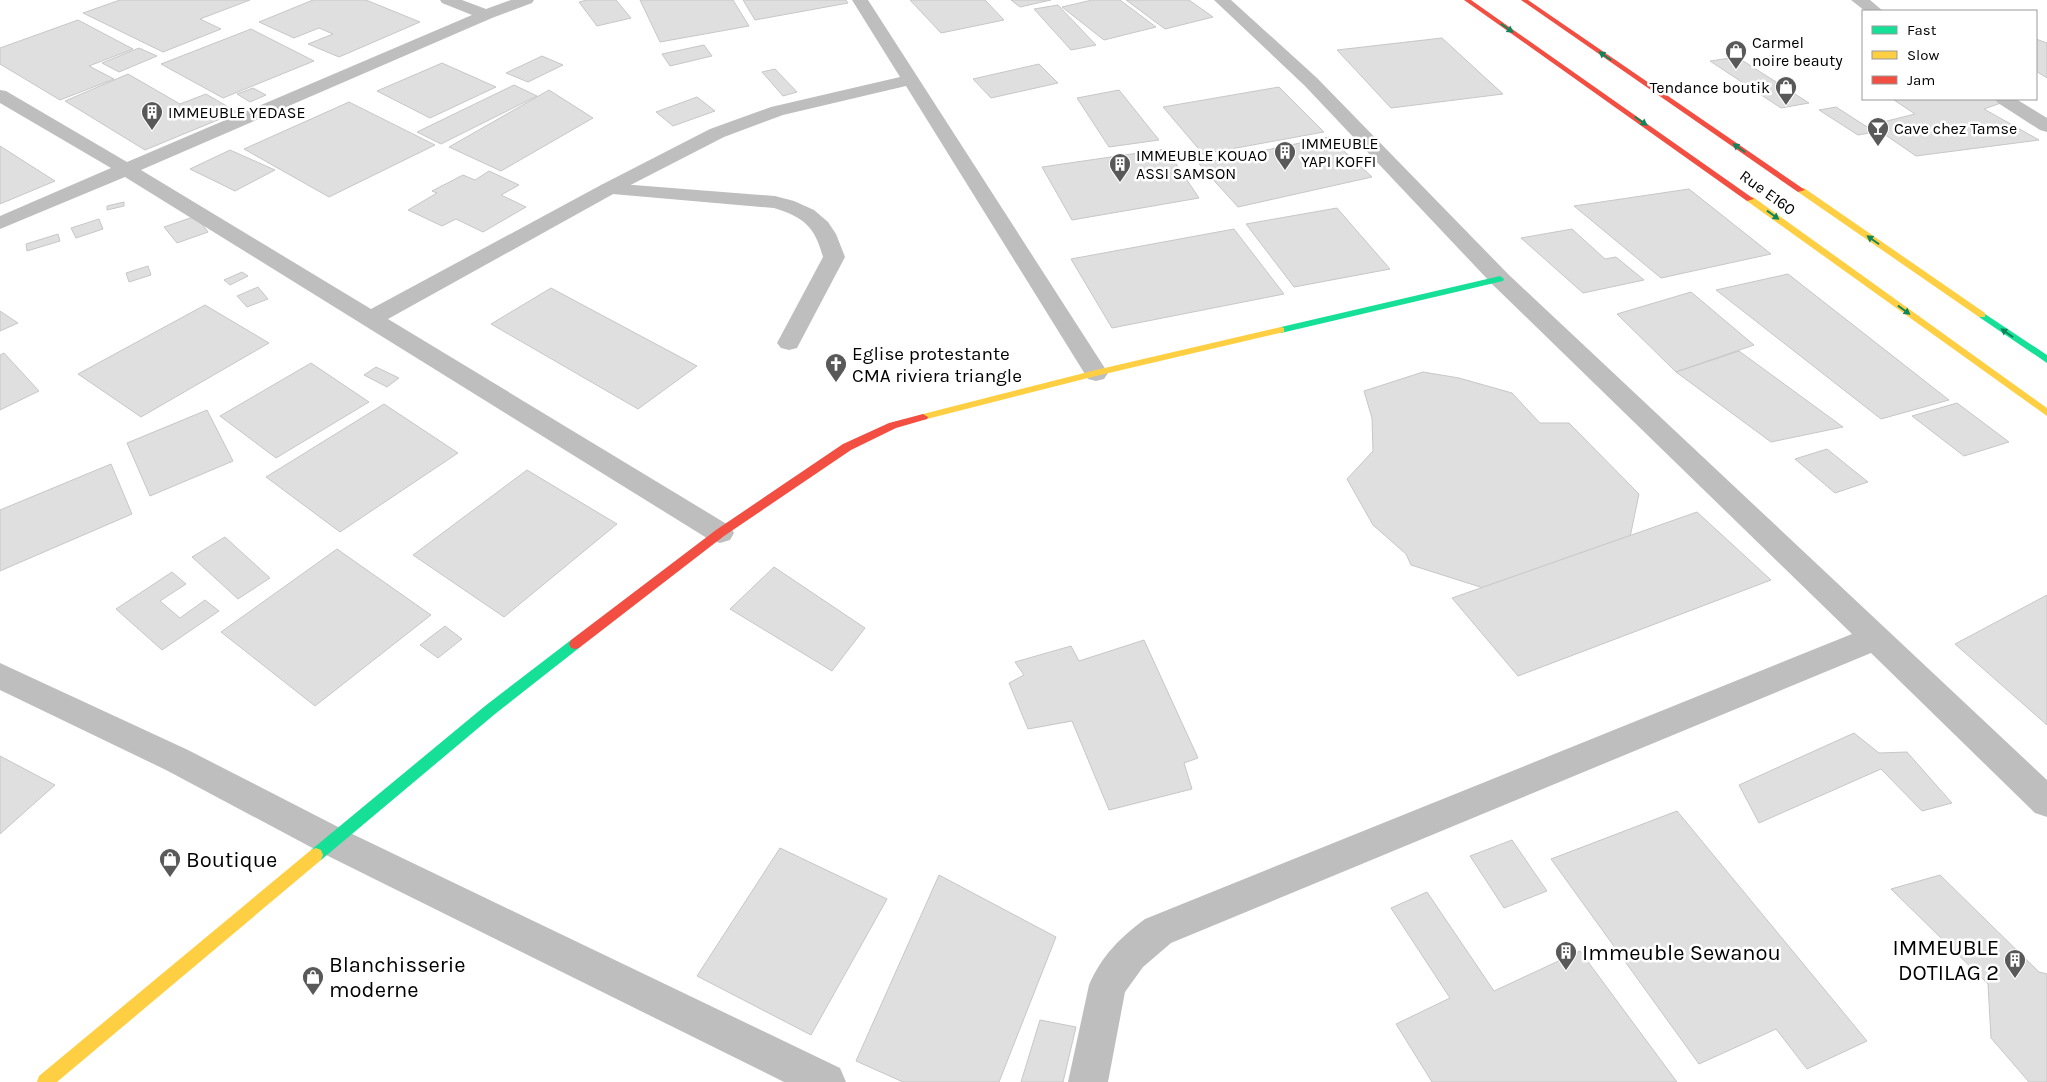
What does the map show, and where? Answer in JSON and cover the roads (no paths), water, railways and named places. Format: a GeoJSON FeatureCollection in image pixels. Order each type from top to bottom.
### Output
{"type":"FeatureCollection","features":[{"type":"Feature","properties":{"kind":"street"},"geometry":{"type":"LineString","coordinates":[[448,0],[486,15]]}},
{"type":"Feature","properties":{"kind":"street"},"geometry":{"type":"LineString","coordinates":[[0,223],[486,15],[526,0]]}},
{"type":"Feature","properties":{"kind":"street"},"geometry":{"type":"LineString","coordinates":[[860,0],[1096,373]]}},
{"type":"Feature","properties":{"kind":"street"},"geometry":{"type":"LineString","coordinates":[[1222,0],[1311,82],[1500,279],[2047,802]]}},
{"type":"Feature","properties":{"kind":"street","name":"Rue E160"},"geometry":{"type":"LineString","coordinates":[[1467,0],[1664,137],[2047,413]]}},
{"type":"Feature","properties":{"kind":"street","name":"Rue E160"},"geometry":{"type":"LineString","coordinates":[[1524,0],[2047,360]]}},
{"type":"Feature","properties":{"kind":"street"},"geometry":{"type":"LineString","coordinates":[[1859,0],[1874,10]]}},
{"type":"Feature","properties":{"kind":"street"},"geometry":{"type":"LineString","coordinates":[[372,318],[608,188],[717,133],[777,111],[911,80]]}},
{"type":"Feature","properties":{"kind":"street"},"geometry":{"type":"LineString","coordinates":[[0,96],[126,169],[372,318],[720,533]]}},
{"type":"Feature","properties":{"kind":"street"},"geometry":{"type":"LineString","coordinates":[[2006,100],[2047,126]]}},
{"type":"Feature","properties":{"kind":"street"},"geometry":{"type":"LineString","coordinates":[[608,188],[775,202],[798,208],[814,218],[829,238],[834,257],[789,343]]}},
{"type":"Feature","properties":{"kind":"street"},"geometry":{"type":"LineString","coordinates":[[45,1082],[490,710],[720,533],[846,447],[893,425],[1096,373],[1500,279]]}},
{"type":"Feature","properties":{"kind":"street"},"geometry":{"type":"LineString","coordinates":[[1088,1082],[1108,985],[1130,954],[1158,931],[1875,638]]}},
{"type":"Feature","properties":{"kind":"street"},"geometry":{"type":"LineString","coordinates":[[0,676],[177,760],[332,841],[826,1082]]}},
{"type":"Feature","properties":{"kind":"place","name":"Carmel noire beauty"},"geometry":{"type":"Point","coordinates":[1736,70]}},
{"type":"Feature","properties":{"kind":"place","name":"Tendance boutik"},"geometry":{"type":"Point","coordinates":[1786,106]}},
{"type":"Feature","properties":{"kind":"place","name":"IMMEUBLE YEDASE"},"geometry":{"type":"Point","coordinates":[152,131]}},
{"type":"Feature","properties":{"kind":"place","name":"Cave chez Tamse"},"geometry":{"type":"Point","coordinates":[1878,147]}},
{"type":"Feature","properties":{"kind":"place","name":"IMMEUBLE YAPI KOFFI"},"geometry":{"type":"Point","coordinates":[1285,171]}},
{"type":"Feature","properties":{"kind":"place","name":"IMMEUBLE KOUAO ASSI SAMSON"},"geometry":{"type":"Point","coordinates":[1120,183]}},
{"type":"Feature","properties":{"kind":"place","name":"Eglise protestante CMA riviera triangle"},"geometry":{"type":"Point","coordinates":[836,383]}},
{"type":"Feature","properties":{"kind":"place","name":"Boutique"},"geometry":{"type":"Point","coordinates":[170,878]}},
{"type":"Feature","properties":{"kind":"place","name":"Immeuble Sewanou"},"geometry":{"type":"Point","coordinates":[1566,971]}},
{"type":"Feature","properties":{"kind":"place","name":"IMMEUBLE DOTILAG 2"},"geometry":{"type":"Point","coordinates":[2015,979]}},
{"type":"Feature","properties":{"kind":"place","name":"Blanchisserie moderne"},"geometry":{"type":"Point","coordinates":[313,996]}}]}
